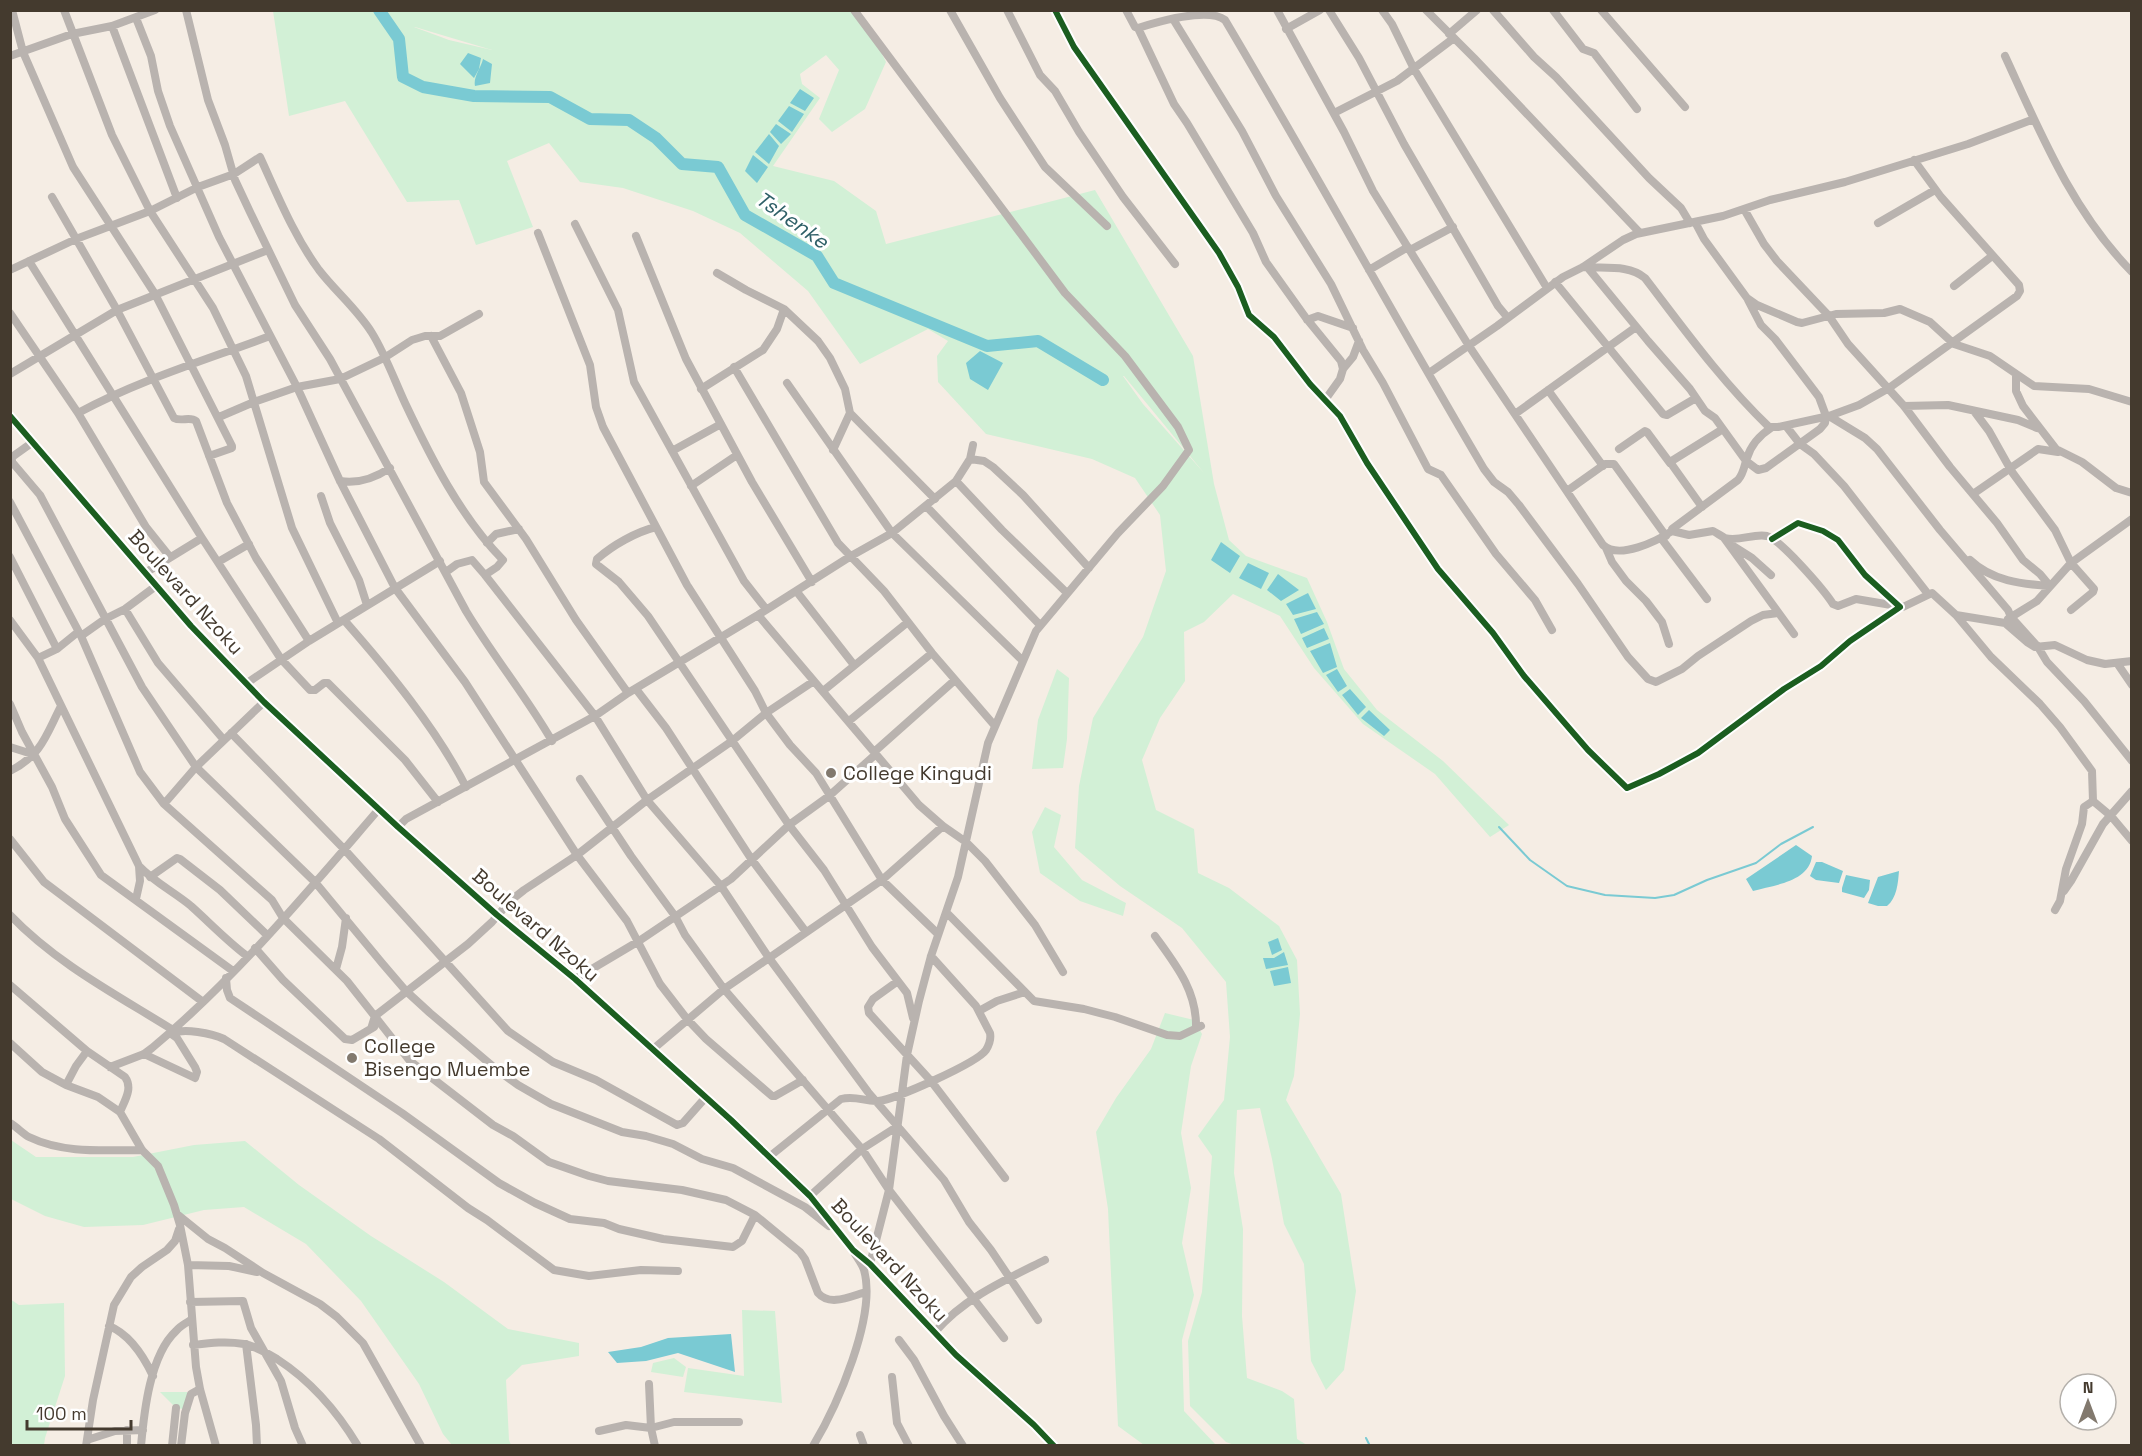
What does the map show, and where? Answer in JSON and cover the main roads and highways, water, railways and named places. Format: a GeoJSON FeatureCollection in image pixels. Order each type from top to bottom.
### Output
{"type":"FeatureCollection","features":[{"type":"Feature","properties":{"kind":"water"},"geometry":{"type":"Polygon","coordinates":[[[468,53],[481,58],[474,78],[460,64],[468,53]]]}},
{"type":"Feature","properties":{"kind":"water"},"geometry":{"type":"Polygon","coordinates":[[[483,59],[492,64],[490,83],[475,86],[475,79],[483,59]]]}},
{"type":"Feature","properties":{"kind":"water"},"geometry":{"type":"Polygon","coordinates":[[[800,89],[814,98],[805,111],[790,103],[800,89]]]}},
{"type":"Feature","properties":{"kind":"water"},"geometry":{"type":"Polygon","coordinates":[[[789,106],[804,114],[792,132],[778,121],[789,106]]]}},
{"type":"Feature","properties":{"kind":"water"},"geometry":{"type":"Polygon","coordinates":[[[776,124],[791,134],[781,144],[770,132],[776,124]]]}},
{"type":"Feature","properties":{"kind":"water"},"geometry":{"type":"Polygon","coordinates":[[[769,134],[779,146],[769,164],[755,152],[769,134]]]}},
{"type":"Feature","properties":{"kind":"water"},"geometry":{"type":"Polygon","coordinates":[[[753,155],[768,167],[757,183],[745,171],[753,155]]]}},
{"type":"Feature","properties":{"kind":"water"},"geometry":{"type":"Polygon","coordinates":[[[980,351],[1003,363],[988,390],[970,379],[966,363],[980,351]]]}},
{"type":"Feature","properties":{"kind":"water"},"geometry":{"type":"Polygon","coordinates":[[[1221,542],[1240,556],[1230,573],[1211,560],[1221,542]]]}},
{"type":"Feature","properties":{"kind":"water"},"geometry":{"type":"Polygon","coordinates":[[[1248,563],[1269,573],[1261,589],[1239,578],[1248,563]]]}},
{"type":"Feature","properties":{"kind":"water"},"geometry":{"type":"Polygon","coordinates":[[[1278,574],[1299,590],[1281,601],[1267,590],[1278,574]]]}},
{"type":"Feature","properties":{"kind":"water"},"geometry":{"type":"Polygon","coordinates":[[[1308,593],[1316,609],[1293,615],[1286,604],[1308,593]]]}},
{"type":"Feature","properties":{"kind":"water"},"geometry":{"type":"Polygon","coordinates":[[[1317,612],[1324,624],[1301,634],[1294,619],[1317,612]]]}},
{"type":"Feature","properties":{"kind":"water"},"geometry":{"type":"Polygon","coordinates":[[[1324,628],[1329,639],[1307,648],[1302,638],[1324,628]]]}},
{"type":"Feature","properties":{"kind":"water"},"geometry":{"type":"Polygon","coordinates":[[[1330,643],[1337,667],[1323,673],[1310,651],[1330,643]]]}},
{"type":"Feature","properties":{"kind":"water"},"geometry":{"type":"Polygon","coordinates":[[[1337,669],[1347,686],[1338,692],[1326,675],[1337,669]]]}},
{"type":"Feature","properties":{"kind":"water"},"geometry":{"type":"Polygon","coordinates":[[[1350,689],[1366,707],[1358,715],[1342,695],[1350,689]]]}},
{"type":"Feature","properties":{"kind":"water"},"geometry":{"type":"Polygon","coordinates":[[[1369,710],[1390,730],[1384,736],[1361,718],[1369,710]]]}},
{"type":"Feature","properties":{"kind":"water"},"geometry":{"type":"Polygon","coordinates":[[[1796,845],[1812,856],[1804,872],[1789,881],[1753,891],[1746,879],[1796,845]]]}},
{"type":"Feature","properties":{"kind":"water"},"geometry":{"type":"Polygon","coordinates":[[[1816,862],[1822,862],[1843,871],[1839,883],[1816,880],[1810,876],[1816,862]]]}},
{"type":"Feature","properties":{"kind":"water"},"geometry":{"type":"Polygon","coordinates":[[[1899,871],[1896,890],[1890,903],[1887,906],[1878,906],[1868,903],[1878,877],[1899,871]]]}},
{"type":"Feature","properties":{"kind":"water"},"geometry":{"type":"Polygon","coordinates":[[[1846,875],[1870,880],[1869,890],[1864,898],[1842,892],[1846,875]]]}},
{"type":"Feature","properties":{"kind":"water"},"geometry":{"type":"Polygon","coordinates":[[[1278,938],[1282,950],[1272,955],[1268,942],[1278,938]]]}},
{"type":"Feature","properties":{"kind":"water"},"geometry":{"type":"Polygon","coordinates":[[[1284,952],[1288,965],[1266,969],[1263,958],[1274,958],[1284,952]]]}},
{"type":"Feature","properties":{"kind":"water"},"geometry":{"type":"Polygon","coordinates":[[[1288,967],[1291,983],[1274,986],[1270,971],[1288,967]]]}},
{"type":"Feature","properties":{"kind":"water"},"geometry":{"type":"Polygon","coordinates":[[[731,1334],[735,1372],[678,1353],[646,1361],[617,1363],[608,1352],[641,1347],[668,1338],[731,1334]]]}},
{"type":"Feature","properties":{"kind":"waterway","name":"Tshenke"},"geometry":{"type":"LineString","coordinates":[[379,10],[399,39],[403,77],[423,87],[474,96],[550,97],[590,119],[629,120],[656,138],[682,164],[718,167],[745,215],[817,256],[834,283],[987,346],[1038,341],[1103,380]]}},
{"type":"Feature","properties":{"kind":"waterway"},"geometry":{"type":"LineString","coordinates":[[1499,827],[1530,860],[1567,886],[1605,895],[1655,898],[1674,895],[1707,880],[1756,863],[1781,844],[1813,827]]}},
{"type":"Feature","properties":{"kind":"waterway"},"geometry":{"type":"LineString","coordinates":[[1366,1438],[1370,1446]]}},
{"type":"Feature","properties":{"kind":"place","name":"College Kingudi"},"geometry":{"type":"Point","coordinates":[831,773]}},
{"type":"Feature","properties":{"kind":"place","name":"College Bisengo Muembe"},"geometry":{"type":"Point","coordinates":[352,1058]}}]}
